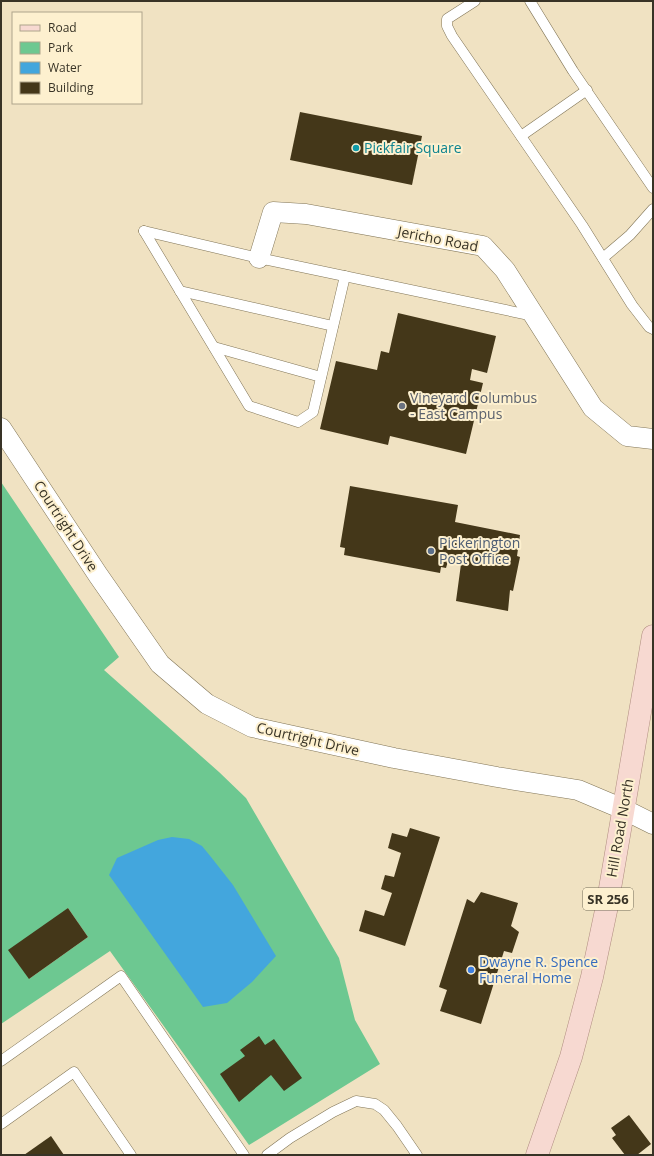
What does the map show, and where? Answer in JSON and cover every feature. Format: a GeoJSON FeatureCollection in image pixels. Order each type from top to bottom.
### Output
{"type":"FeatureCollection","features":[{"type":"Feature","properties":{"kind":"main road","name":"Hill Road North"},"geometry":{"type":"LineString","coordinates":[[537,1155],[571,1057],[592,977],[607,906],[653,636]]}},
{"type":"Feature","properties":{"kind":"street","name":"Jericho Road"},"geometry":{"type":"LineString","coordinates":[[259,258],[273,212],[306,214],[483,246],[505,270],[593,408],[627,436],[653,439]]}},
{"type":"Feature","properties":{"kind":"street","name":"Courtright Drive"},"geometry":{"type":"LineString","coordinates":[[1,428],[98,575],[160,664],[207,704],[252,727],[394,758],[497,778],[578,790],[624,809],[653,824]]}},
{"type":"Feature","properties":{"kind":"lane"},"geometry":{"type":"LineString","coordinates":[[475,1],[447,19],[447,26],[452,36],[582,225],[632,305],[649,327],[653,329]]}},
{"type":"Feature","properties":{"kind":"lane"},"geometry":{"type":"LineString","coordinates":[[530,1],[587,90],[653,188]]}},
{"type":"Feature","properties":{"kind":"lane"},"geometry":{"type":"LineString","coordinates":[[521,136],[587,90]]}},
{"type":"Feature","properties":{"kind":"lane"},"geometry":{"type":"LineString","coordinates":[[603,258],[630,235],[653,209]]}},
{"type":"Feature","properties":{"kind":"lane"},"geometry":{"type":"LineString","coordinates":[[345,276],[313,412],[298,422],[249,406],[144,231],[259,258],[345,276],[534,316]]}},
{"type":"Feature","properties":{"kind":"lane"},"geometry":{"type":"LineString","coordinates":[[180,291],[333,326]]}},
{"type":"Feature","properties":{"kind":"lane"},"geometry":{"type":"LineString","coordinates":[[214,347],[321,377]]}},
{"type":"Feature","properties":{"kind":"lane"},"geometry":{"type":"LineString","coordinates":[[1,1061],[121,976],[244,1155]]}},
{"type":"Feature","properties":{"kind":"lane"},"geometry":{"type":"LineString","coordinates":[[1,1124],[74,1072],[131,1155]]}},
{"type":"Feature","properties":{"kind":"lane"},"geometry":{"type":"LineString","coordinates":[[267,1155],[290,1138],[333,1112],[356,1101],[375,1104],[384,1110],[397,1126],[416,1155]]}},
{"type":"Feature","properties":{"kind":"green space"},"geometry":{"type":"Polygon","coordinates":[[[1,482],[119,657],[104,670],[219,772],[246,798],[339,958],[355,1020],[380,1064],[249,1145],[110,951],[1,1024],[1,482]],[[68,908],[29,979],[88,937],[68,908]]]}},
{"type":"Feature","properties":{"kind":"water"},"geometry":{"type":"Polygon","coordinates":[[[172,837],[189,839],[202,846],[233,885],[276,956],[252,982],[227,1003],[203,1007],[109,875],[117,858],[158,840],[172,837]]]}},
{"type":"Feature","properties":{"kind":"building","name":"Pickfair Square"},"geometry":{"type":"Polygon","coordinates":[[[300,112],[422,136],[412,185],[290,160],[300,112]]]}},
{"type":"Feature","properties":{"kind":"building","name":"Vineyard Columbus - East Campus"},"geometry":{"type":"Polygon","coordinates":[[[398,313],[496,336],[487,373],[472,369],[470,380],[483,383],[466,454],[390,436],[388,445],[320,429],[336,361],[377,370],[381,351],[389,353],[398,313]]]}},
{"type":"Feature","properties":{"kind":"building","name":"Pickerington Post Office"},"geometry":{"type":"Polygon","coordinates":[[[350,486],[458,505],[455,522],[520,535],[517,556],[520,557],[513,591],[510,590],[508,611],[456,601],[461,564],[448,561],[446,568],[441,567],[440,573],[344,555],[345,548],[340,547],[350,486]]]}},
{"type":"Feature","properties":{"kind":"building"},"geometry":{"type":"Polygon","coordinates":[[[410,828],[440,837],[405,946],[359,931],[365,910],[384,916],[392,893],[381,889],[385,875],[394,877],[401,853],[388,848],[392,833],[407,837],[410,828]]]}},
{"type":"Feature","properties":{"kind":"building","name":"Dwayne R. Spence Funeral Home"},"geometry":{"type":"Polygon","coordinates":[[[481,892],[518,903],[511,926],[519,932],[512,953],[504,951],[481,1024],[440,1011],[447,990],[439,987],[467,899],[474,903],[481,892]]]}},
{"type":"Feature","properties":{"kind":"building"},"geometry":{"type":"Polygon","coordinates":[[[68,908],[88,937],[29,979],[8,950],[68,908]]]}},
{"type":"Feature","properties":{"kind":"building"},"geometry":{"type":"Polygon","coordinates":[[[259,1036],[265,1045],[274,1039],[302,1078],[284,1091],[271,1075],[239,1102],[220,1074],[245,1056],[240,1050],[259,1036]]]}},
{"type":"Feature","properties":{"kind":"building"},"geometry":{"type":"Polygon","coordinates":[[[629,1115],[651,1144],[637,1155],[625,1155],[612,1138],[616,1135],[611,1128],[629,1115]]]}},
{"type":"Feature","properties":{"kind":"building"},"geometry":{"type":"Polygon","coordinates":[[[51,1136],[64,1155],[24,1155],[51,1136]]]}},
{"type":"Feature","properties":{"kind":"place","name":"Pickfair Square"},"geometry":{"type":"Point","coordinates":[356,148]}},
{"type":"Feature","properties":{"kind":"place","name":"Vineyard Columbus - East Campus"},"geometry":{"type":"Point","coordinates":[402,406]}},
{"type":"Feature","properties":{"kind":"place","name":"Pickerington Post Office"},"geometry":{"type":"Point","coordinates":[431,551]}},
{"type":"Feature","properties":{"kind":"place","name":"Dwayne R. Spence Funeral Home"},"geometry":{"type":"Point","coordinates":[471,970]}}]}
